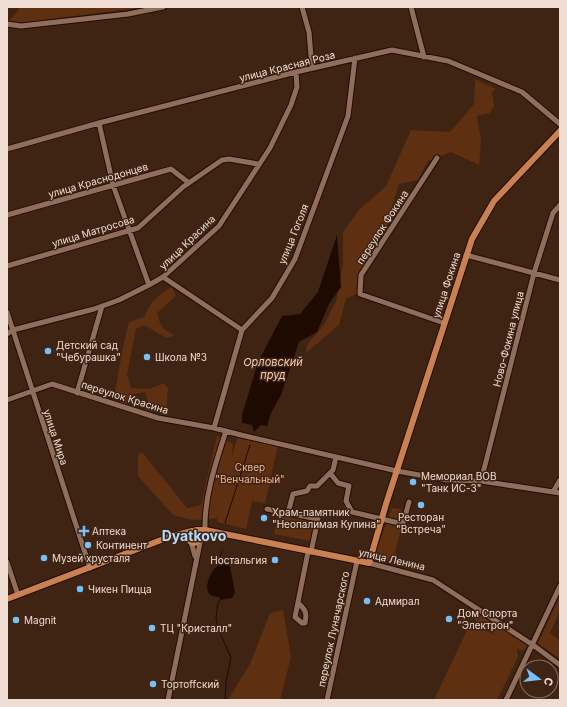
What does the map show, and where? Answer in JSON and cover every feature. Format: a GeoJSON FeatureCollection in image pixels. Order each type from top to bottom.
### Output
{"type":"FeatureCollection","features":[{"type":"Feature","properties":{"kind":"main road","name":"улица Фокина"},"geometry":{"type":"LineString","coordinates":[[369,564],[397,471],[472,239],[494,201],[560,131]]}},
{"type":"Feature","properties":{"kind":"main road","name":"улица Ленина"},"geometry":{"type":"LineString","coordinates":[[7,599],[169,537],[194,530],[205,530],[218,534],[369,564]]}},
{"type":"Feature","properties":{"kind":"main road"},"geometry":{"type":"LineString","coordinates":[[190,541],[188,535],[194,530],[199,532],[201,538]]}},
{"type":"Feature","properties":{"kind":"main road"},"geometry":{"type":"LineString","coordinates":[[169,537],[197,543],[201,538],[218,534]]}},
{"type":"Feature","properties":{"kind":"street"},"geometry":{"type":"LineString","coordinates":[[7,24],[21,26],[68,21],[128,14],[163,7]]}},
{"type":"Feature","properties":{"kind":"street"},"geometry":{"type":"LineString","coordinates":[[302,7],[309,32],[312,68]]}},
{"type":"Feature","properties":{"kind":"street"},"geometry":{"type":"LineString","coordinates":[[411,7],[424,57]]}},
{"type":"Feature","properties":{"kind":"street","name":"улица Красная Роза"},"geometry":{"type":"LineString","coordinates":[[7,149],[99,123],[296,72],[392,50],[448,61],[522,92],[560,124]]}},
{"type":"Feature","properties":{"kind":"street","name":"улица Гоголя"},"geometry":{"type":"LineString","coordinates":[[214,428],[242,330],[272,298],[295,259],[348,116],[355,58]]}},
{"type":"Feature","properties":{"kind":"street","name":"улица Красина"},"geometry":{"type":"LineString","coordinates":[[7,334],[13,330],[120,300],[163,277],[219,226],[258,164],[270,148],[291,105],[297,87],[296,72]]}},
{"type":"Feature","properties":{"kind":"street"},"geometry":{"type":"LineString","coordinates":[[99,123],[112,185],[128,232],[149,285]]}},
{"type":"Feature","properties":{"kind":"street","name":"переулок Фокина"},"geometry":{"type":"LineString","coordinates":[[437,158],[362,275],[360,294],[444,323]]}},
{"type":"Feature","properties":{"kind":"street","name":"улица Матросова"},"geometry":{"type":"LineString","coordinates":[[7,266],[138,228],[189,183],[222,160],[229,159],[258,164]]}},
{"type":"Feature","properties":{"kind":"street","name":"улица Краснодонцев"},"geometry":{"type":"LineString","coordinates":[[7,215],[171,169],[189,183]]}},
{"type":"Feature","properties":{"kind":"street","name":"Ново-Фокина улица"},"geometry":{"type":"LineString","coordinates":[[481,481],[534,273],[553,214],[560,205]]}},
{"type":"Feature","properties":{"kind":"street"},"geometry":{"type":"LineString","coordinates":[[466,256],[560,280]]}},
{"type":"Feature","properties":{"kind":"street"},"geometry":{"type":"LineString","coordinates":[[163,277],[242,330]]}},
{"type":"Feature","properties":{"kind":"street"},"geometry":{"type":"LineString","coordinates":[[77,393],[102,306]]}},
{"type":"Feature","properties":{"kind":"street","name":"улица Мира"},"geometry":{"type":"LineString","coordinates":[[7,312],[90,568]]}},
{"type":"Feature","properties":{"kind":"street","name":"переулок Красина"},"geometry":{"type":"LineString","coordinates":[[7,400],[52,384],[158,418],[214,428],[336,457]]}},
{"type":"Feature","properties":{"kind":"street"},"geometry":{"type":"LineString","coordinates":[[205,530],[205,514],[216,463],[226,431]]}},
{"type":"Feature","properties":{"kind":"street"},"geometry":{"type":"LineString","coordinates":[[288,513],[293,494],[308,491],[310,486],[317,486],[333,470],[336,457],[397,471],[447,480],[481,481],[560,493]]}},
{"type":"Feature","properties":{"kind":"street"},"geometry":{"type":"LineString","coordinates":[[330,473],[338,483],[349,486],[346,501],[352,512],[403,524],[409,502]]}},
{"type":"Feature","properties":{"kind":"street"},"geometry":{"type":"LineString","coordinates":[[553,492],[560,480]]}},
{"type":"Feature","properties":{"kind":"street"},"geometry":{"type":"LineString","coordinates":[[267,509],[318,519],[298,603]]}},
{"type":"Feature","properties":{"kind":"street"},"geometry":{"type":"LineString","coordinates":[[168,700],[201,538]]}},
{"type":"Feature","properties":{"kind":"street"},"geometry":{"type":"LineString","coordinates":[[190,541],[196,559]]}},
{"type":"Feature","properties":{"kind":"street","name":"переулок Луначарского"},"geometry":{"type":"LineString","coordinates":[[327,700],[357,561]]}},
{"type":"Feature","properties":{"kind":"street"},"geometry":{"type":"LineString","coordinates":[[7,562],[18,595]]}},
{"type":"Feature","properties":{"kind":"street","name":"улица Ленина"},"geometry":{"type":"LineString","coordinates":[[369,564],[434,580],[533,645],[560,665]]}},
{"type":"Feature","properties":{"kind":"street"},"geometry":{"type":"LineString","coordinates":[[506,700],[560,586]]}},
{"type":"Feature","properties":{"kind":"green space"},"geometry":{"type":"Polygon","coordinates":[[[17,7],[145,7],[20,23],[8,22],[19,10],[17,7]]]}},
{"type":"Feature","properties":{"kind":"green space"},"geometry":{"type":"Polygon","coordinates":[[[475,79],[496,89],[492,92],[494,106],[490,113],[477,116],[481,141],[479,165],[451,152],[428,161],[418,180],[399,184],[385,230],[373,241],[367,255],[363,291],[346,299],[339,325],[306,353],[307,345],[325,323],[336,301],[343,265],[343,232],[359,210],[386,186],[411,130],[450,132],[474,104],[475,79]]]}},
{"type":"Feature","properties":{"kind":"green space"},"geometry":{"type":"Polygon","coordinates":[[[172,287],[176,296],[157,313],[159,321],[163,327],[168,332],[175,335],[167,338],[144,325],[136,329],[127,374],[131,388],[149,389],[164,383],[168,388],[166,416],[161,406],[151,411],[145,392],[130,395],[124,407],[115,392],[129,322],[144,317],[155,299],[172,287]]]}},
{"type":"Feature","properties":{"kind":"green space","name":"Сквер \"Венчальный\""},"geometry":{"type":"Polygon","coordinates":[[[217,436],[233,444],[232,456],[238,436],[278,446],[265,503],[252,501],[246,529],[217,522],[218,514],[217,518],[193,520],[173,515],[138,476],[138,455],[142,452],[187,508],[201,505],[217,436]]]}},
{"type":"Feature","properties":{"kind":"green space"},"geometry":{"type":"Polygon","coordinates":[[[392,508],[401,509],[402,525],[395,552],[397,556],[395,561],[385,561],[376,557],[377,549],[392,508]]]}},
{"type":"Feature","properties":{"kind":"green space"},"geometry":{"type":"Polygon","coordinates":[[[278,515],[315,522],[311,541],[274,534],[278,515]]]}},
{"type":"Feature","properties":{"kind":"green space"},"geometry":{"type":"Polygon","coordinates":[[[560,596],[560,610],[550,633],[560,641],[560,659],[538,643],[560,596]]]}},
{"type":"Feature","properties":{"kind":"green space"},"geometry":{"type":"Polygon","coordinates":[[[283,610],[291,657],[280,700],[228,700],[250,664],[270,613],[283,610]]]}},
{"type":"Feature","properties":{"kind":"green space"},"geometry":{"type":"Polygon","coordinates":[[[482,615],[529,645],[522,651],[517,648],[518,657],[497,700],[436,700],[435,698],[467,630],[477,626],[499,637],[476,622],[474,617],[482,615]]]}},
{"type":"Feature","properties":{"kind":"water","name":"Орловский пруд"},"geometry":{"type":"Polygon","coordinates":[[[337,235],[341,287],[329,304],[317,332],[299,342],[281,395],[271,413],[267,426],[261,425],[254,432],[252,425],[242,423],[242,415],[258,362],[282,316],[300,314],[318,292],[337,235]]]}},
{"type":"Feature","properties":{"kind":"water"},"geometry":{"type":"Polygon","coordinates":[[[223,562],[230,566],[235,593],[232,598],[220,600],[219,597],[212,596],[207,588],[210,576],[218,565],[223,562]]]}},
{"type":"Feature","properties":{"kind":"waterway"},"geometry":{"type":"LineString","coordinates":[[225,523],[250,445]]}},
{"type":"Feature","properties":{"kind":"waterway"},"geometry":{"type":"LineString","coordinates":[[218,564],[222,551]]}},
{"type":"Feature","properties":{"kind":"waterway"},"geometry":{"type":"LineString","coordinates":[[220,600],[218,603],[216,617],[218,628],[231,658],[226,682],[225,700]]}},
{"type":"Feature","properties":{"kind":"place","name":"Детский сад \"Чебурашка\""},"geometry":{"type":"Point","coordinates":[48,351]}},
{"type":"Feature","properties":{"kind":"place","name":"Школа №3"},"geometry":{"type":"Point","coordinates":[147,357]}},
{"type":"Feature","properties":{"kind":"place","name":"Мемориал ВОВ \"Танк ИС-3\""},"geometry":{"type":"Point","coordinates":[413,482]}},
{"type":"Feature","properties":{"kind":"place","name":"Ресторан \"Встреча\""},"geometry":{"type":"Point","coordinates":[421,505]}},
{"type":"Feature","properties":{"kind":"place","name":"Храм-памятник \"Неопалимая Купина\""},"geometry":{"type":"Point","coordinates":[264,518]}},
{"type":"Feature","properties":{"kind":"place","name":"Аптека"},"geometry":{"type":"Point","coordinates":[84,531]}},
{"type":"Feature","properties":{"kind":"place","name":"Континент"},"geometry":{"type":"Point","coordinates":[88,545]}},
{"type":"Feature","properties":{"kind":"place","name":"Музей хрусталя"},"geometry":{"type":"Point","coordinates":[44,558]}},
{"type":"Feature","properties":{"kind":"place","name":"Ностальгия"},"geometry":{"type":"Point","coordinates":[275,560]}},
{"type":"Feature","properties":{"kind":"place","name":"Чикен Пицца"},"geometry":{"type":"Point","coordinates":[80,589]}},
{"type":"Feature","properties":{"kind":"place","name":"Адмирал"},"geometry":{"type":"Point","coordinates":[367,601]}},
{"type":"Feature","properties":{"kind":"place","name":"Дом Спорта \"Электрон\""},"geometry":{"type":"Point","coordinates":[449,619]}},
{"type":"Feature","properties":{"kind":"place","name":"Magnit"},"geometry":{"type":"Point","coordinates":[16,620]}},
{"type":"Feature","properties":{"kind":"place","name":"ТЦ \"Кристалл\""},"geometry":{"type":"Point","coordinates":[152,628]}},
{"type":"Feature","properties":{"kind":"place","name":"Тортоffский"},"geometry":{"type":"Point","coordinates":[153,684]}},
{"type":"Feature","properties":{"kind":"district","name":"Dyatkovo"},"geometry":{"type":"Point","coordinates":[194,536]}}]}
